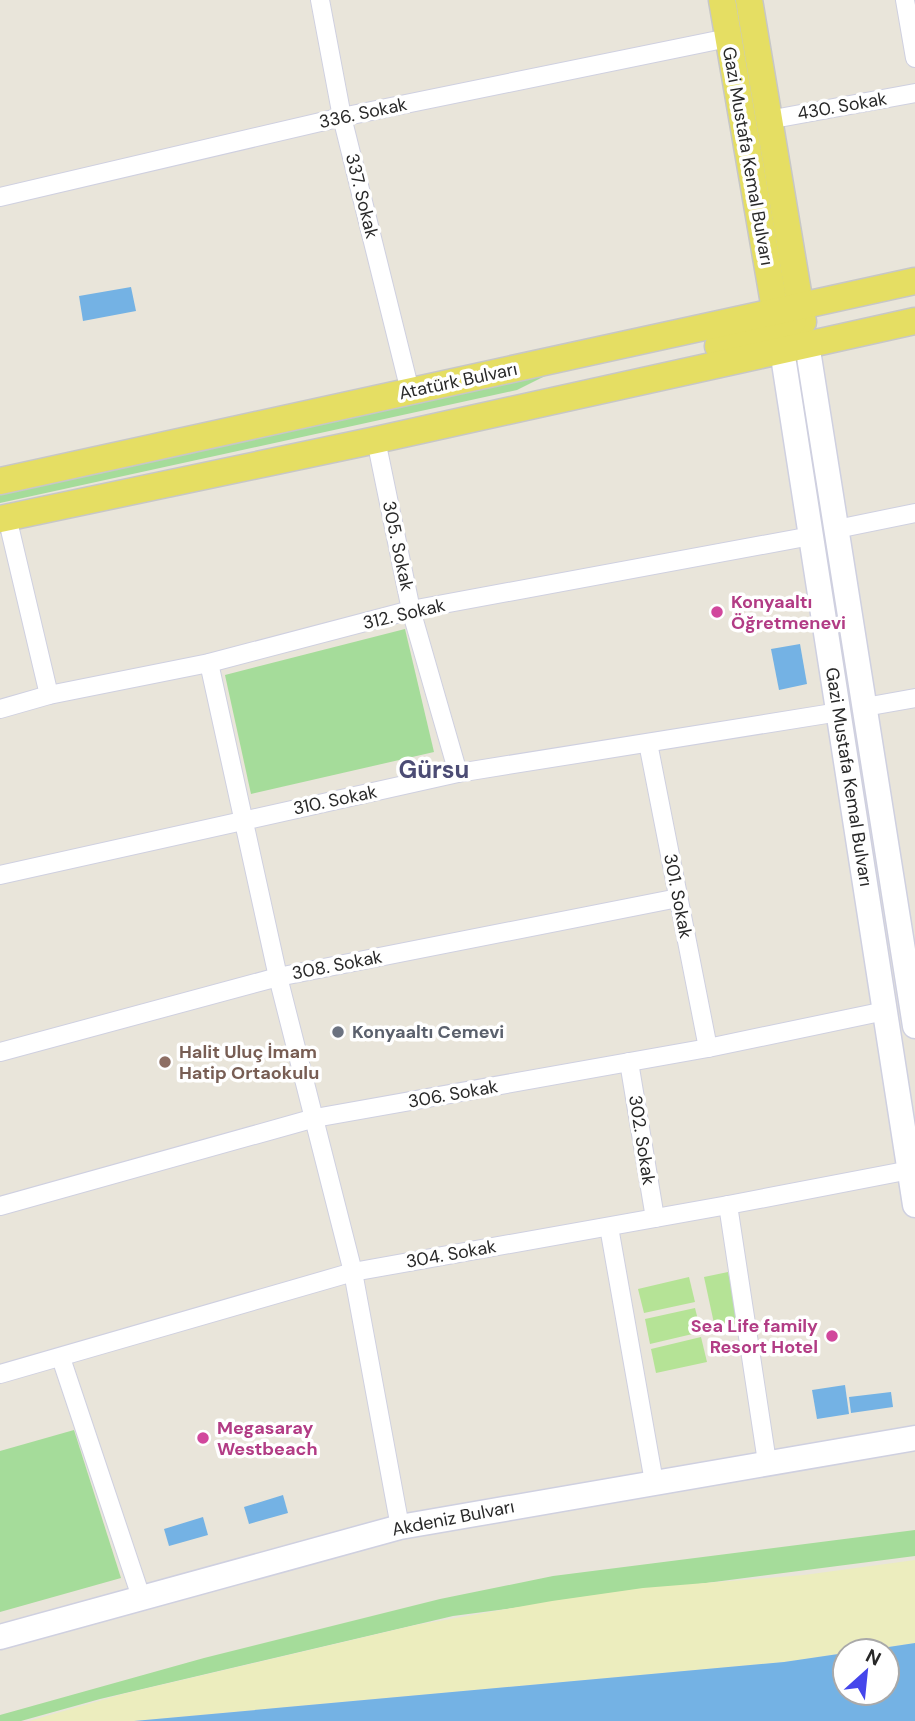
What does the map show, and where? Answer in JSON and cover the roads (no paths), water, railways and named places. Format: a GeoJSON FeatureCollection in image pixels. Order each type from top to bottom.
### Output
{"type":"FeatureCollection","features":[{"type":"Feature","properties":{"kind":"main road","name":"Gazi Mustafa Kemal Bulvarı"},"geometry":{"type":"LineString","coordinates":[[722,0],[788,329],[837,529],[914,1013]]}},
{"type":"Feature","properties":{"kind":"main road","name":"Gazi Mustafa Kemal Bulvarı"},"geometry":{"type":"LineString","coordinates":[[748,0],[768,120],[811,536],[913,1170],[915,1205]]}},
{"type":"Feature","properties":{"kind":"main road","name":"Atatürk Bulvarı"},"geometry":{"type":"LineString","coordinates":[[788,329],[915,281]]}},
{"type":"Feature","properties":{"kind":"main road","name":"Atatürk Bulvarı"},"geometry":{"type":"LineString","coordinates":[[0,481],[410,391],[788,329],[915,321]]}},
{"type":"Feature","properties":{"kind":"main road"},"geometry":{"type":"LineString","coordinates":[[4,518],[498,413],[537,391],[564,381],[788,329]]}},
{"type":"Feature","properties":{"kind":"main road","name":"306. Sokak"},"geometry":{"type":"LineString","coordinates":[[886,1011],[914,1013]]}},
{"type":"Feature","properties":{"kind":"main road","name":"Akdeniz Bulvarı"},"geometry":{"type":"LineString","coordinates":[[0,1637],[400,1527],[915,1438]]}},
{"type":"Feature","properties":{"kind":"main road"},"geometry":{"type":"LineString","coordinates":[[0,1652],[68,1618]]}},
{"type":"Feature","properties":{"kind":"street","name":"337. Sokak"},"geometry":{"type":"LineString","coordinates":[[320,0],[342,117],[410,391]]}},
{"type":"Feature","properties":{"kind":"street"},"geometry":{"type":"LineString","coordinates":[[905,0],[915,58]]}},
{"type":"Feature","properties":{"kind":"street","name":"336. Sokak"},"geometry":{"type":"LineString","coordinates":[[0,197],[342,117],[728,38]]}},
{"type":"Feature","properties":{"kind":"street","name":"430. Sokak"},"geometry":{"type":"LineString","coordinates":[[768,120],[915,93]]}},
{"type":"Feature","properties":{"kind":"street","name":"305. Sokak"},"geometry":{"type":"LineString","coordinates":[[376,440],[411,610],[458,773]]}},
{"type":"Feature","properties":{"kind":"street"},"geometry":{"type":"LineString","coordinates":[[837,529],[915,513]]}},
{"type":"Feature","properties":{"kind":"street"},"geometry":{"type":"LineString","coordinates":[[4,518],[49,695]]}},
{"type":"Feature","properties":{"kind":"street","name":"312. Sokak"},"geometry":{"type":"LineString","coordinates":[[0,709],[49,695],[209,663],[411,610],[811,536]]}},
{"type":"Feature","properties":{"kind":"street"},"geometry":{"type":"LineString","coordinates":[[209,663],[278,977],[353,1272],[400,1527]]}},
{"type":"Feature","properties":{"kind":"street"},"geometry":{"type":"LineString","coordinates":[[865,708],[915,698]]}},
{"type":"Feature","properties":{"kind":"street","name":"310. Sokak"},"geometry":{"type":"LineString","coordinates":[[0,875],[458,773],[839,712]]}},
{"type":"Feature","properties":{"kind":"street","name":"301. Sokak"},"geometry":{"type":"LineString","coordinates":[[648,743],[708,1048]]}},
{"type":"Feature","properties":{"kind":"street","name":"308. Sokak"},"geometry":{"type":"LineString","coordinates":[[0,1052],[278,977],[678,898]]}},
{"type":"Feature","properties":{"kind":"street","name":"306. Sokak"},"geometry":{"type":"LineString","coordinates":[[0,1206],[316,1118],[708,1048],[886,1011]]}},
{"type":"Feature","properties":{"kind":"street","name":"302. Sokak"},"geometry":{"type":"LineString","coordinates":[[629,1062],[655,1218]]}},
{"type":"Feature","properties":{"kind":"street","name":"304. Sokak"},"geometry":{"type":"LineString","coordinates":[[0,1374],[353,1272],[913,1170]]}},
{"type":"Feature","properties":{"kind":"street"},"geometry":{"type":"LineString","coordinates":[[728,1205],[767,1462]]}},
{"type":"Feature","properties":{"kind":"street"},"geometry":{"type":"LineString","coordinates":[[609,1227],[654,1482]]}},
{"type":"Feature","properties":{"kind":"street"},"geometry":{"type":"LineString","coordinates":[[61,1358],[141,1597]]}},
{"type":"Feature","properties":{"kind":"water"},"geometry":{"type":"Polygon","coordinates":[[[131,287],[136,311],[83,321],[79,296],[131,287]]]}},
{"type":"Feature","properties":{"kind":"water"},"geometry":{"type":"Polygon","coordinates":[[[800,644],[807,684],[779,690],[771,649],[800,644]]]}},
{"type":"Feature","properties":{"kind":"water"},"geometry":{"type":"Polygon","coordinates":[[[845,1385],[849,1414],[817,1419],[812,1390],[845,1385]]]}},
{"type":"Feature","properties":{"kind":"water"},"geometry":{"type":"Polygon","coordinates":[[[891,1392],[893,1407],[851,1413],[849,1397],[891,1392]]]}},
{"type":"Feature","properties":{"kind":"water"},"geometry":{"type":"Polygon","coordinates":[[[283,1495],[288,1513],[249,1524],[244,1507],[283,1495]]]}},
{"type":"Feature","properties":{"kind":"water"},"geometry":{"type":"Polygon","coordinates":[[[203,1517],[208,1535],[169,1546],[164,1529],[203,1517]]]}},
{"type":"Feature","properties":{"kind":"water"},"geometry":{"type":"Polygon","coordinates":[[[915,1643],[915,1721],[134,1721],[784,1662],[831,1655],[831,1707],[901,1707],[901,1645],[915,1643]]]}},
{"type":"Feature","properties":{"kind":"place","name":"Konyaaltı Öğretmenevi"},"geometry":{"type":"Point","coordinates":[717,612]}},
{"type":"Feature","properties":{"kind":"place","name":"Konyaaltı Cemevi"},"geometry":{"type":"Point","coordinates":[338,1032]}},
{"type":"Feature","properties":{"kind":"place","name":"Halit Uluç İmam Hatip Ortaokulu"},"geometry":{"type":"Point","coordinates":[165,1062]}},
{"type":"Feature","properties":{"kind":"place","name":"Sea Life family Resort Hotel"},"geometry":{"type":"Point","coordinates":[832,1336]}},
{"type":"Feature","properties":{"kind":"place","name":"Megasaray Westbeach"},"geometry":{"type":"Point","coordinates":[203,1438]}},
{"type":"Feature","properties":{"kind":"district","name":"Gürsu"},"geometry":{"type":"Point","coordinates":[434,770]}}]}
